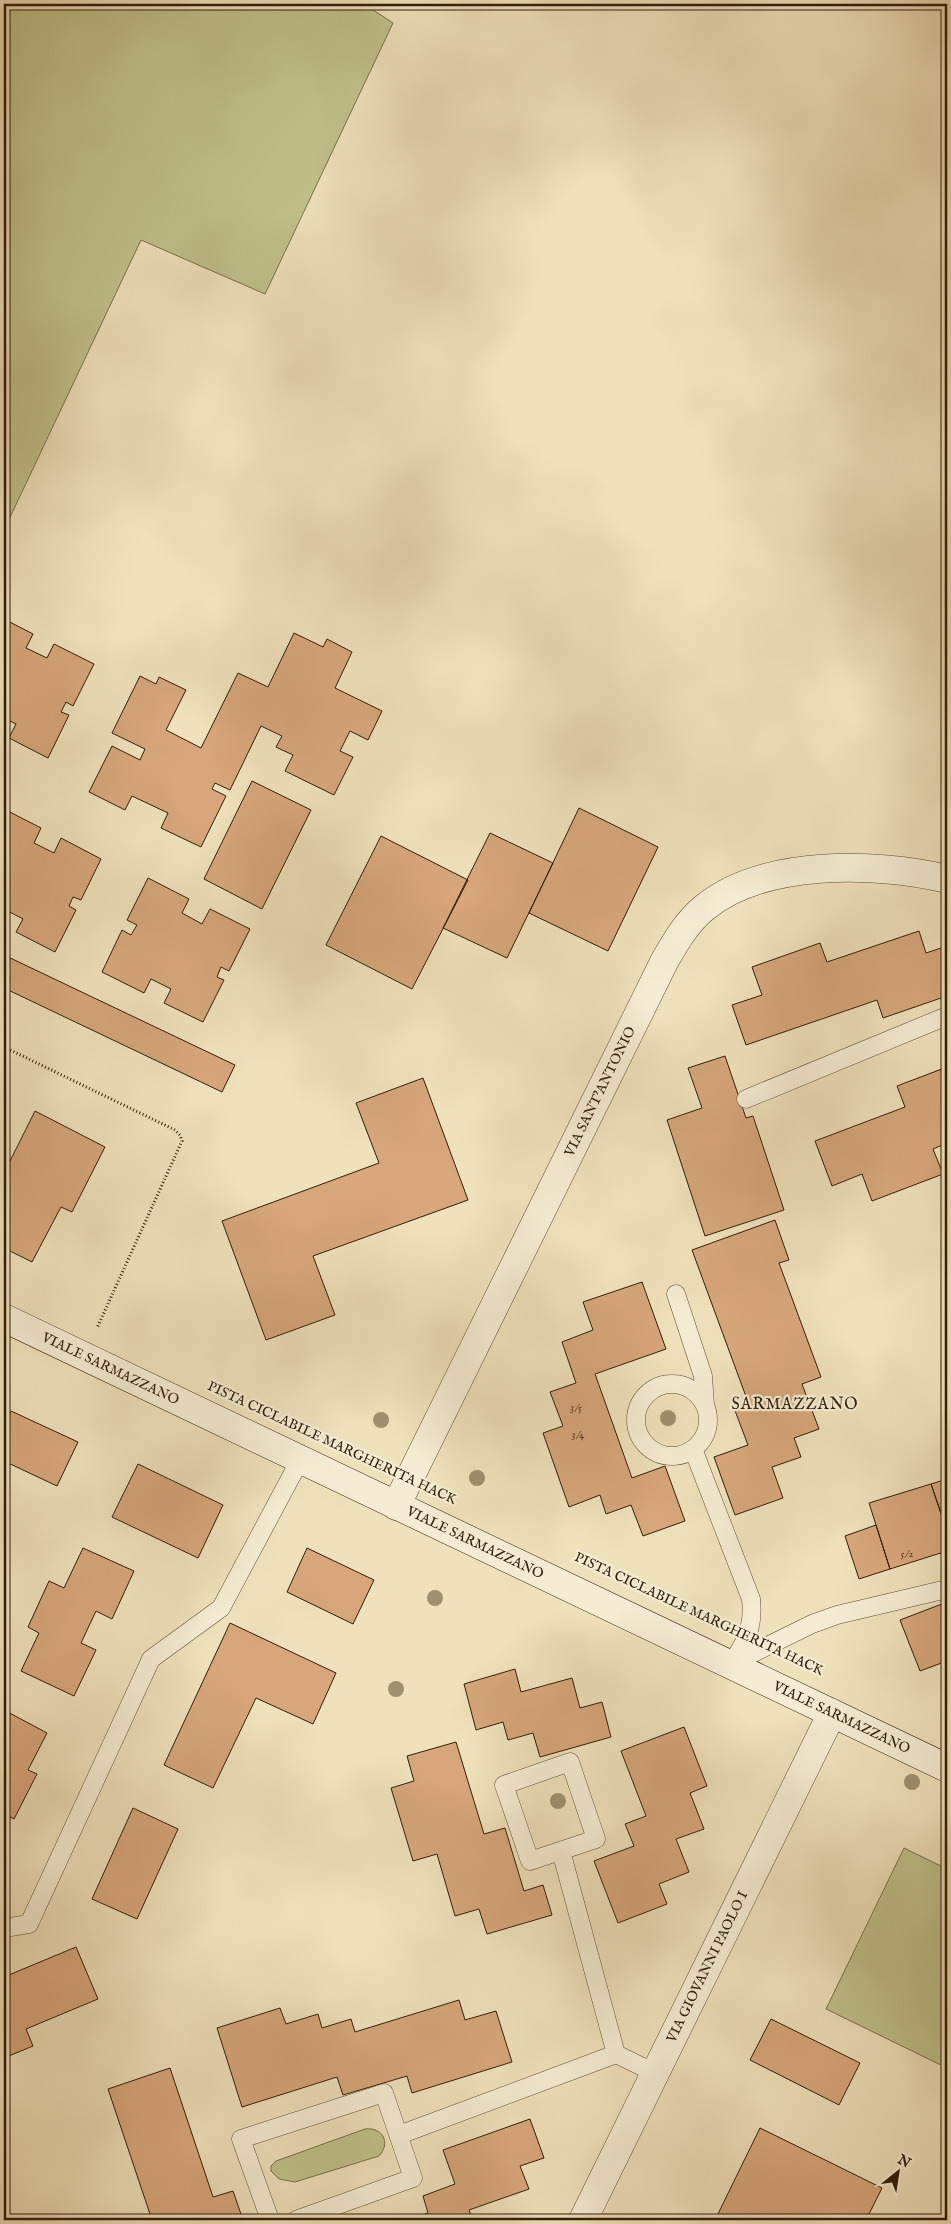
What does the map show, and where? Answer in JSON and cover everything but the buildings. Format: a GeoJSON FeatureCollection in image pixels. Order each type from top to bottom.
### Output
{"type":"FeatureCollection","features":[{"type":"Feature","properties":{"kind":"street","name":"VIA SANT'ANTONIO"},"geometry":{"type":"LineString","coordinates":[[396,1506],[665,960],[693,919],[716,900],[740,887],[794,873],[823,869],[881,869],[947,879]]}},
{"type":"Feature","properties":{"kind":"street","name":"VIALE SARMAZZANO"},"geometry":{"type":"LineString","coordinates":[[4,1318],[947,1768]]}},
{"type":"Feature","properties":{"kind":"street","name":"VIA GIOVANNI PAOLO I"},"geometry":{"type":"LineString","coordinates":[[584,2220],[832,1713]]}},
{"type":"Feature","properties":{"kind":"lane"},"geometry":{"type":"LineString","coordinates":[[746,1098],[947,1016]]}},
{"type":"Feature","properties":{"kind":"lane"},"geometry":{"type":"LineString","coordinates":[[676,1294],[703,1376],[705,1405],[708,1417],[707,1429],[702,1440],[694,1449],[683,1455],[671,1456],[660,1454],[641,1440],[636,1417],[639,1405],[645,1396],[654,1389],[666,1384],[677,1385],[689,1389],[705,1405]]}},
{"type":"Feature","properties":{"kind":"lane"},"geometry":{"type":"LineString","coordinates":[[694,1449],[751,1599],[752,1613],[747,1638],[744,1646],[730,1665]]}},
{"type":"Feature","properties":{"kind":"lane"},"geometry":{"type":"LineString","coordinates":[[4,1928],[29,1924],[151,1659],[221,1608],[300,1460]]}},
{"type":"Feature","properties":{"kind":"lane"},"geometry":{"type":"LineString","coordinates":[[730,1665],[820,1621],[947,1589]]}},
{"type":"Feature","properties":{"kind":"lane"},"geometry":{"type":"LineString","coordinates":[[570,1762],[596,1839],[561,1851],[530,1862],[504,1785],[570,1762]]}},
{"type":"Feature","properties":{"kind":"lane"},"geometry":{"type":"LineString","coordinates":[[561,1851],[616,2054]]}},
{"type":"Feature","properties":{"kind":"lane"},"geometry":{"type":"LineString","coordinates":[[400,2135],[616,2054],[655,2073]]}},
{"type":"Feature","properties":{"kind":"lane"},"geometry":{"type":"LineString","coordinates":[[270,2220],[241,2139],[384,2093],[400,2135],[413,2178],[296,2220]]}},
{"type":"Feature","properties":{"kind":"path"},"geometry":{"type":"LineString","coordinates":[[4,1047],[175,1130],[180,1135],[182,1141],[95,1332]]}},
{"type":"Feature","properties":{"kind":"green space"},"geometry":{"type":"Polygon","coordinates":[[[4,4],[364,4],[393,23],[265,294],[141,240],[4,530],[4,4]]]}},
{"type":"Feature","properties":{"kind":"green space"},"geometry":{"type":"Polygon","coordinates":[[[904,1848],[947,1869],[947,2068],[826,2009],[904,1848]]]}},
{"type":"Feature","properties":{"kind":"green space"},"geometry":{"type":"Polygon","coordinates":[[[365,2129],[381,2133],[385,2141],[383,2151],[379,2156],[295,2182],[279,2179],[271,2171],[271,2166],[276,2161],[365,2129]]]}},
{"type":"Feature","properties":{"kind":"district","name":"SARMAZZANO"},"geometry":{"type":"Point","coordinates":[795,1405]}}]}
